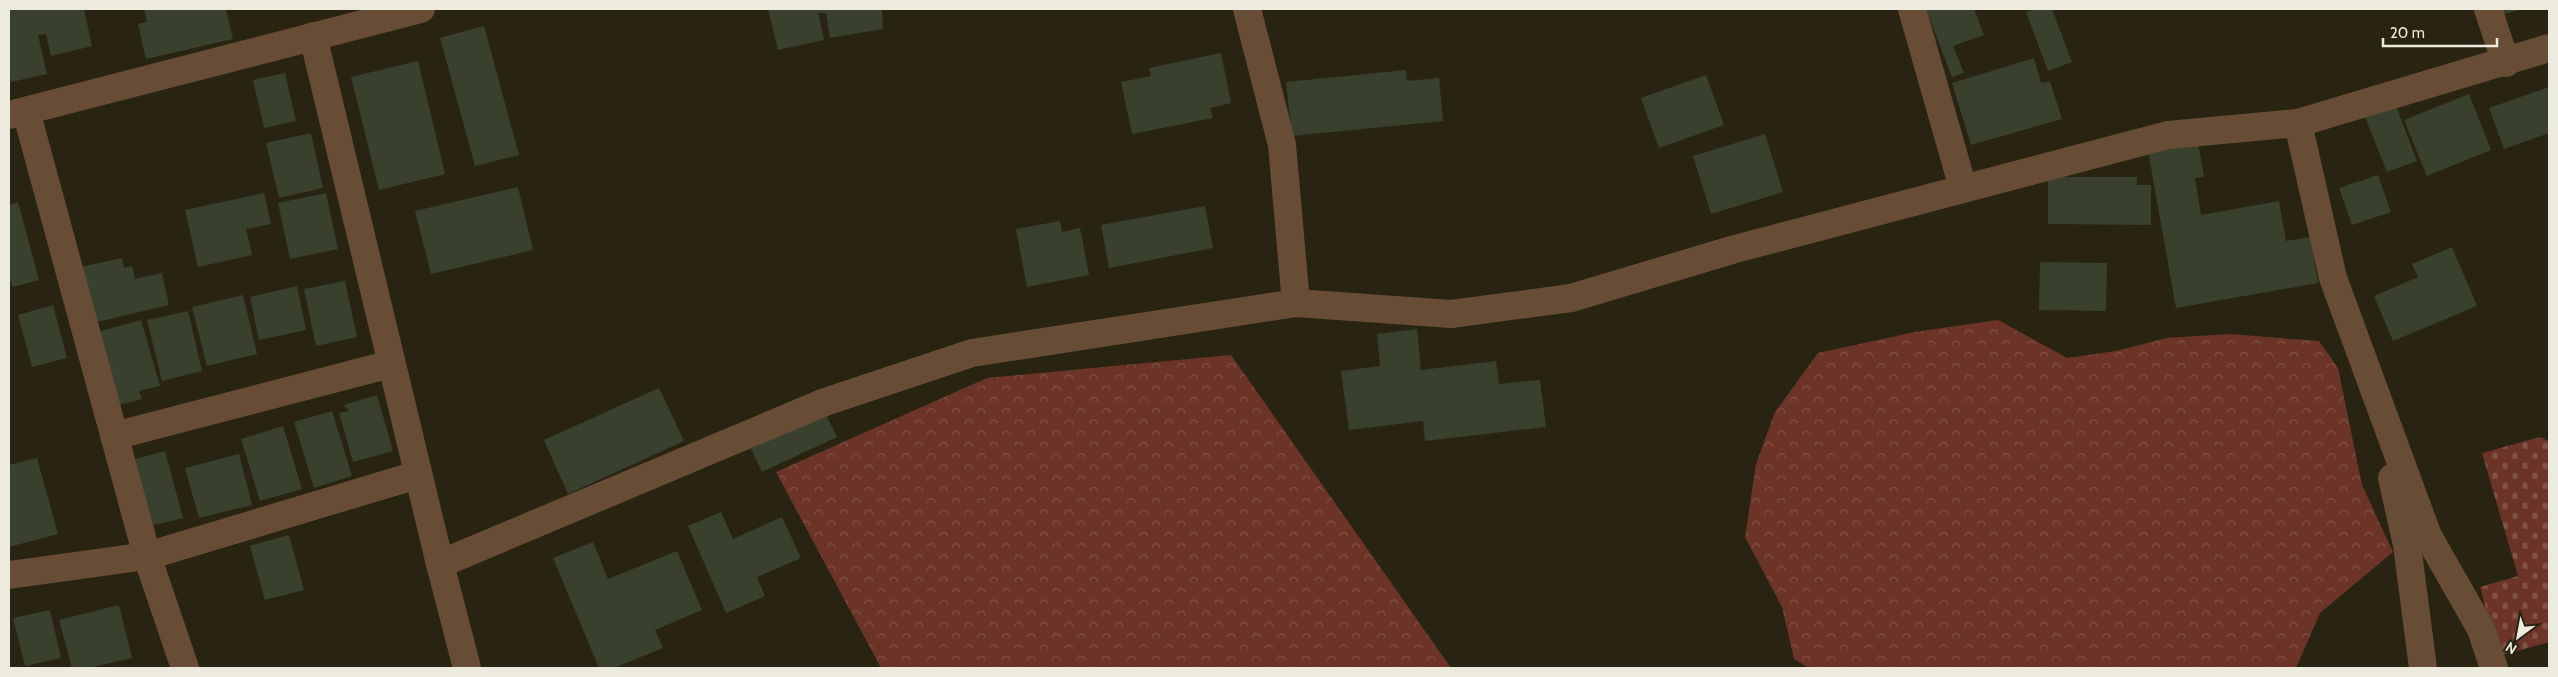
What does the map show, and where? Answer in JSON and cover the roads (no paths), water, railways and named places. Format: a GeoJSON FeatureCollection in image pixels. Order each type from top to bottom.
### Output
{"type":"FeatureCollection","features":[{"type":"Feature","properties":{"kind":"street"},"geometry":{"type":"LineString","coordinates":[[185,668],[147,556],[114,436],[17,114],[421,9]]}},
{"type":"Feature","properties":{"kind":"street"},"geometry":{"type":"LineString","coordinates":[[1247,9],[1282,145],[1296,303]]}},
{"type":"Feature","properties":{"kind":"street"},"geometry":{"type":"LineString","coordinates":[[1912,9],[1963,188]]}},
{"type":"Feature","properties":{"kind":"street"},"geometry":{"type":"LineString","coordinates":[[2488,9],[2506,63]]}},
{"type":"Feature","properties":{"kind":"street"},"geometry":{"type":"LineString","coordinates":[[313,36],[463,666]]}},
{"type":"Feature","properties":{"kind":"street"},"geometry":{"type":"LineString","coordinates":[[440,564],[825,402],[972,354],[1296,303],[1451,314],[1571,298],[1735,250],[2168,135],[2298,124],[2506,63],[2549,48]]}},
{"type":"Feature","properties":{"kind":"street"},"geometry":{"type":"LineString","coordinates":[[2298,124],[2333,278],[2428,536],[2481,629],[2494,668]]}},
{"type":"Feature","properties":{"kind":"street"},"geometry":{"type":"LineString","coordinates":[[114,436],[391,364]]}},
{"type":"Feature","properties":{"kind":"street"},"geometry":{"type":"LineString","coordinates":[[2400,459],[2390,472],[2407,545],[2423,668]]}},
{"type":"Feature","properties":{"kind":"street"},"geometry":{"type":"LineString","coordinates":[[9,575],[147,556],[417,475]]}}]}
